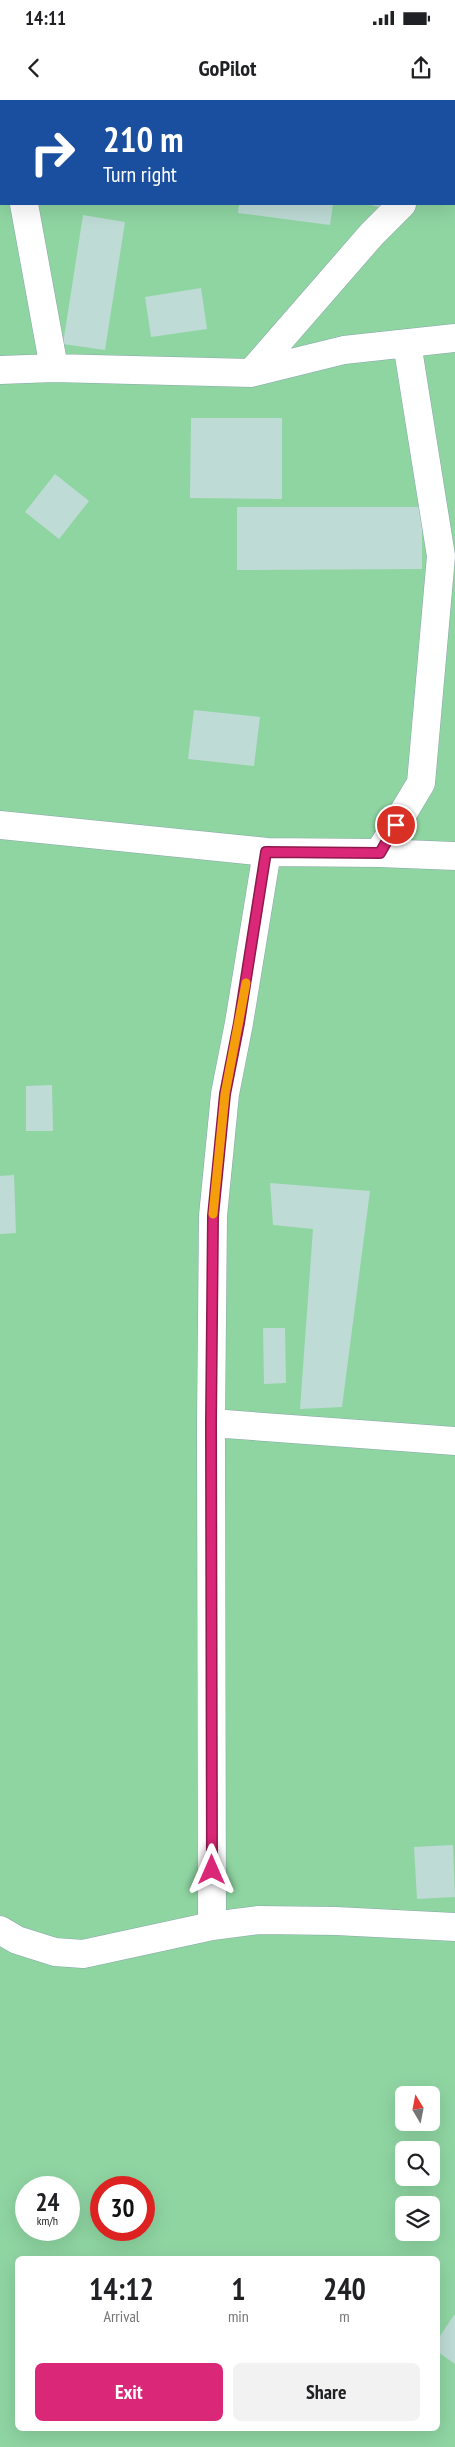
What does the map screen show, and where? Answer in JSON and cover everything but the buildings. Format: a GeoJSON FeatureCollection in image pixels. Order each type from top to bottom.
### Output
{"type":"FeatureCollection","features":[{"type":"Feature","properties":{"kind":"street"},"geometry":{"type":"LineString","coordinates":[[24,205],[54,368]]}},
{"type":"Feature","properties":{"kind":"street"},"geometry":{"type":"LineString","coordinates":[[251,373],[372,234],[401,205]]}},
{"type":"Feature","properties":{"kind":"street"},"geometry":{"type":"LineString","coordinates":[[0,370],[54,368],[251,373],[344,350],[455,338]]}},
{"type":"Feature","properties":{"kind":"street"},"geometry":{"type":"LineString","coordinates":[[380,853],[421,783],[441,556],[407,344]]}},
{"type":"Feature","properties":{"kind":"street"},"geometry":{"type":"LineString","coordinates":[[0,825],[266,852],[455,856]]}},
{"type":"Feature","properties":{"kind":"street"},"geometry":{"type":"LineString","coordinates":[[212,1926],[211,1423],[213,1216],[225,1094],[239,1023],[266,852]]}},
{"type":"Feature","properties":{"kind":"street"},"geometry":{"type":"LineString","coordinates":[[211,1423],[455,1441]]}},
{"type":"Feature","properties":{"kind":"street"},"geometry":{"type":"LineString","coordinates":[[0,1930],[17,1940],[55,1952],[83,1954],[212,1926],[259,1920],[336,1921],[455,1927]]}},
{"type":"Feature","properties":{"kind":"green space"},"geometry":{"type":"Polygon","coordinates":[[[0,205],[455,205],[455,2447],[0,2447],[0,205]]]}},
{"type":"Feature","properties":{"kind":"slow traffic"},"geometry":{"type":"LineString","coordinates":[[213,1214],[225,1094],[246,983]]}},
{"type":"Feature","properties":{"kind":"route"},"geometry":{"type":"LineString","coordinates":[[212,1870],[211,1423],[213,1216],[225,1094],[239,1023],[266,852],[380,853],[396,825]]}}]}
